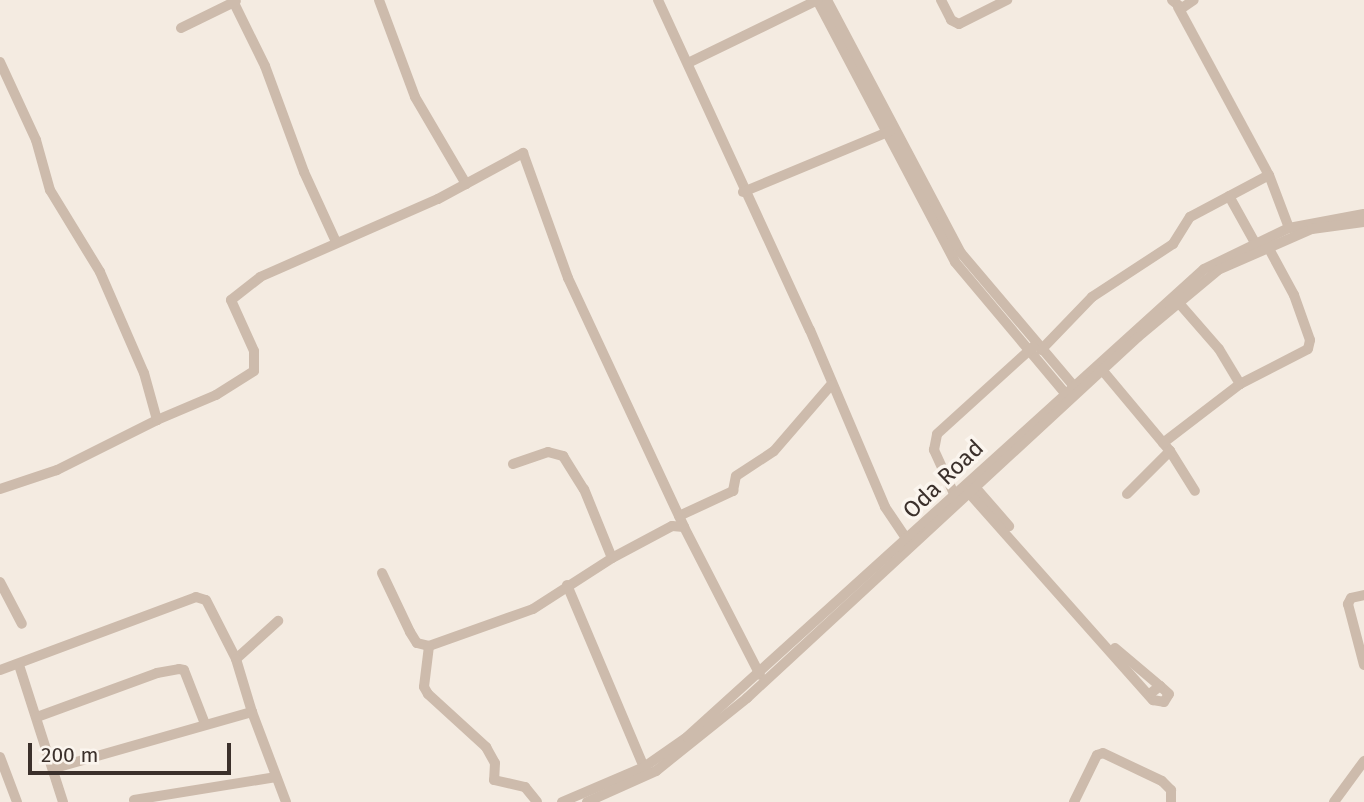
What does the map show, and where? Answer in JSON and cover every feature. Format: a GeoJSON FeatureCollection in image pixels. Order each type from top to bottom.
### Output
{"type":"FeatureCollection","features":[{"type":"Feature","properties":{"kind":"street"},"geometry":{"type":"LineString","coordinates":[[379,0],[415,97],[466,184]]}},
{"type":"Feature","properties":{"kind":"street"},"geometry":{"type":"LineString","coordinates":[[658,0],[743,192],[810,330],[831,385],[885,507],[907,540]]}},
{"type":"Feature","properties":{"kind":"street"},"geometry":{"type":"LineString","coordinates":[[688,63],[817,0],[954,250],[1069,389]]}},
{"type":"Feature","properties":{"kind":"street"},"geometry":{"type":"LineString","coordinates":[[827,0],[890,131]]}},
{"type":"Feature","properties":{"kind":"street"},"geometry":{"type":"LineString","coordinates":[[941,0],[951,20],[959,24],[1007,0]]}},
{"type":"Feature","properties":{"kind":"street"},"geometry":{"type":"LineString","coordinates":[[1175,4],[1185,8],[1194,0]]}},
{"type":"Feature","properties":{"kind":"street"},"geometry":{"type":"LineString","coordinates":[[181,28],[236,2],[265,65],[303,172],[336,242]]}},
{"type":"Feature","properties":{"kind":"street"},"geometry":{"type":"LineString","coordinates":[[1175,4],[1269,175],[1289,228]]}},
{"type":"Feature","properties":{"kind":"street"},"geometry":{"type":"LineString","coordinates":[[0,62],[36,140],[50,190],[100,272],[144,373],[158,420]]}},
{"type":"Feature","properties":{"kind":"street"},"geometry":{"type":"LineString","coordinates":[[743,192],[890,131]]}},
{"type":"Feature","properties":{"kind":"street"},"geometry":{"type":"LineString","coordinates":[[0,489],[57,470],[158,420],[216,395],[254,371],[254,351],[231,300],[260,276],[466,184],[523,153],[568,278],[684,527],[760,675]]}},
{"type":"Feature","properties":{"kind":"street"},"geometry":{"type":"LineString","coordinates":[[955,496],[934,450],[937,434],[1092,297],[1161,254],[1184,232],[1190,218],[1269,175]]}},
{"type":"Feature","properties":{"kind":"street"},"geometry":{"type":"LineString","coordinates":[[1229,195],[1254,242]]}},
{"type":"Feature","properties":{"kind":"street","name":"Oda Road"},"geometry":{"type":"LineString","coordinates":[[587,802],[656,771],[747,698],[972,490],[1004,453],[1069,389],[1204,269],[1254,242],[1289,228],[1364,214]]}},
{"type":"Feature","properties":{"kind":"street","name":"Oda Road"},"geometry":{"type":"LineString","coordinates":[[562,802],[644,767],[687,737],[760,675],[955,496],[1218,270],[1267,245],[1312,229],[1364,222]]}},
{"type":"Feature","properties":{"kind":"street"},"geometry":{"type":"LineString","coordinates":[[1126,494],[1166,447],[1240,384],[1308,349],[1310,344],[1294,295],[1267,245]]}},
{"type":"Feature","properties":{"kind":"street"},"geometry":{"type":"LineString","coordinates":[[1178,302],[1219,349],[1240,384]]}},
{"type":"Feature","properties":{"kind":"street"},"geometry":{"type":"LineString","coordinates":[[1103,371],[1166,447],[1195,491]]}},
{"type":"Feature","properties":{"kind":"street"},"geometry":{"type":"LineString","coordinates":[[679,516],[733,491],[736,476],[774,451],[831,385]]}},
{"type":"Feature","properties":{"kind":"street"},"geometry":{"type":"LineString","coordinates":[[513,464],[548,452],[563,456],[584,489],[612,558]]}},
{"type":"Feature","properties":{"kind":"street"},"geometry":{"type":"LineString","coordinates":[[972,490],[1158,703],[1167,700],[1168,691],[1093,628]]}},
{"type":"Feature","properties":{"kind":"street"},"geometry":{"type":"LineString","coordinates":[[382,573],[417,643],[429,646],[533,609],[612,558],[672,526],[684,527]]}},
{"type":"Feature","properties":{"kind":"street"},"geometry":{"type":"LineString","coordinates":[[0,582],[22,624]]}},
{"type":"Feature","properties":{"kind":"street"},"geometry":{"type":"LineString","coordinates":[[567,585],[644,767]]}},
{"type":"Feature","properties":{"kind":"street"},"geometry":{"type":"LineString","coordinates":[[1364,595],[1351,598],[1348,604],[1364,665]]}},
{"type":"Feature","properties":{"kind":"street"},"geometry":{"type":"LineString","coordinates":[[0,670],[197,597],[206,600],[236,659],[252,712],[286,802]]}},
{"type":"Feature","properties":{"kind":"street"},"geometry":{"type":"LineString","coordinates":[[236,659],[278,621]]}},
{"type":"Feature","properties":{"kind":"street"},"geometry":{"type":"LineString","coordinates":[[429,646],[424,687],[428,694],[486,747],[498,783],[526,787],[537,802]]}},
{"type":"Feature","properties":{"kind":"street"},"geometry":{"type":"LineString","coordinates":[[19,665],[55,768],[63,802]]}},
{"type":"Feature","properties":{"kind":"street"},"geometry":{"type":"LineString","coordinates":[[37,717],[157,673],[179,669],[184,670],[205,724]]}},
{"type":"Feature","properties":{"kind":"street"},"geometry":{"type":"LineString","coordinates":[[1152,694],[1160,686]]}},
{"type":"Feature","properties":{"kind":"street"},"geometry":{"type":"LineString","coordinates":[[55,768],[252,712]]}},
{"type":"Feature","properties":{"kind":"street"},"geometry":{"type":"LineString","coordinates":[[1074,802],[1097,755],[1103,753],[1162,780],[1171,790],[1171,802]]}},
{"type":"Feature","properties":{"kind":"street"},"geometry":{"type":"LineString","coordinates":[[0,757],[4,781],[17,802]]}},
{"type":"Feature","properties":{"kind":"street"},"geometry":{"type":"LineString","coordinates":[[1334,802],[1364,761]]}},
{"type":"Feature","properties":{"kind":"street"},"geometry":{"type":"LineString","coordinates":[[134,800],[276,777]]}}]}
